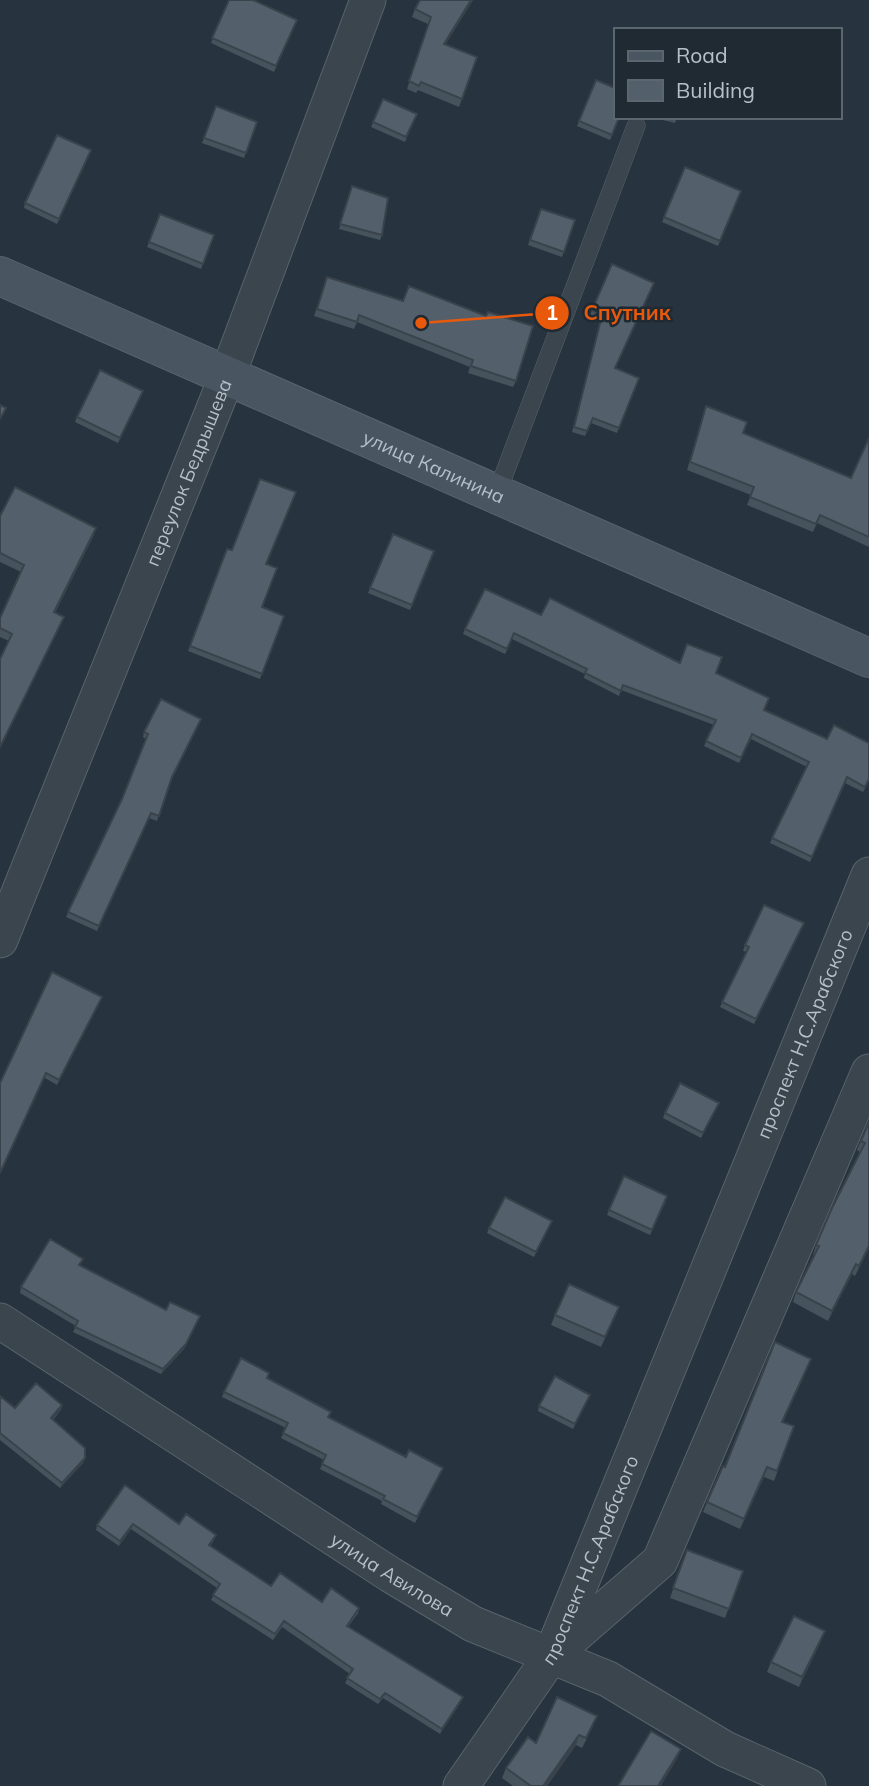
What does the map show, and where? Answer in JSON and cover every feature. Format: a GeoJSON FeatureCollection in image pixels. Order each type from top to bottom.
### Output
{"type":"FeatureCollection","features":[{"type":"Feature","properties":{"kind":"main road","name":"улица Калинина"},"geometry":{"type":"LineString","coordinates":[[0,276],[869,658]]}},
{"type":"Feature","properties":{"kind":"street","name":"переулок Бедрышева"},"geometry":{"type":"LineString","coordinates":[[0,940],[228,374],[368,0]]}},
{"type":"Feature","properties":{"kind":"street","name":"проспект Н.С.Арабского"},"geometry":{"type":"LineString","coordinates":[[551,1656],[869,875]]}},
{"type":"Feature","properties":{"kind":"street","name":"проспект Н.С.Арабского"},"geometry":{"type":"LineString","coordinates":[[551,1656],[660,1561],[869,1072]]}},
{"type":"Feature","properties":{"kind":"street","name":"улица Авилова"},"geometry":{"type":"LineString","coordinates":[[0,1321],[391,1575],[473,1624],[608,1679],[725,1749],[808,1786]]}},
{"type":"Feature","properties":{"kind":"street"},"geometry":{"type":"LineString","coordinates":[[461,1786],[551,1656]]}},
{"type":"Feature","properties":{"kind":"lane"},"geometry":{"type":"LineString","coordinates":[[497,493],[636,126]]}},
{"type":"Feature","properties":{"kind":"building"},"geometry":{"type":"Polygon","coordinates":[[[229,0],[253,0],[297,20],[276,66],[212,38],[229,0]]]}},
{"type":"Feature","properties":{"kind":"building"},"geometry":{"type":"Polygon","coordinates":[[[420,0],[471,0],[444,44],[477,57],[462,99],[421,82],[419,86],[409,81],[431,17],[415,9],[420,0]]]}},
{"type":"Feature","properties":{"kind":"building"},"geometry":{"type":"Polygon","coordinates":[[[596,80],[614,88],[614,119],[618,119],[612,135],[579,121],[596,80]]]}},
{"type":"Feature","properties":{"kind":"building"},"geometry":{"type":"Polygon","coordinates":[[[383,99],[417,114],[406,137],[373,122],[383,99]]]}},
{"type":"Feature","properties":{"kind":"building"},"geometry":{"type":"Polygon","coordinates":[[[216,106],[257,122],[246,153],[204,138],[216,106]]]}},
{"type":"Feature","properties":{"kind":"building"},"geometry":{"type":"Polygon","coordinates":[[[57,135],[91,150],[59,219],[25,203],[57,135]]]}},
{"type":"Feature","properties":{"kind":"building"},"geometry":{"type":"Polygon","coordinates":[[[685,167],[741,191],[720,241],[664,217],[685,167]]]}},
{"type":"Feature","properties":{"kind":"building"},"geometry":{"type":"Polygon","coordinates":[[[352,186],[388,198],[382,235],[340,224],[352,186]]]}},
{"type":"Feature","properties":{"kind":"building"},"geometry":{"type":"Polygon","coordinates":[[[541,209],[575,220],[564,252],[530,240],[541,209]]]}},
{"type":"Feature","properties":{"kind":"building"},"geometry":{"type":"Polygon","coordinates":[[[160,214],[214,235],[203,264],[149,242],[160,214]]]}},
{"type":"Feature","properties":{"kind":"building"},"geometry":{"type":"Polygon","coordinates":[[[612,264],[654,283],[615,368],[639,378],[619,428],[593,418],[587,431],[574,427],[602,315],[592,310],[612,264]]]}},
{"type":"Feature","properties":{"kind":"building"},"geometry":{"type":"Polygon","coordinates":[[[327,277],[403,301],[409,286],[486,316],[488,312],[533,326],[516,381],[471,366],[473,360],[359,315],[357,322],[317,309],[327,277]]]}},
{"type":"Feature","properties":{"kind":"building"},"geometry":{"type":"Polygon","coordinates":[[[100,370],[143,391],[120,438],[77,417],[100,370]]]}},
{"type":"Feature","properties":{"kind":"building"},"geometry":{"type":"Polygon","coordinates":[[[0,405],[6,408],[0,419],[0,405]]]}},
{"type":"Feature","properties":{"kind":"building"},"geometry":{"type":"Polygon","coordinates":[[[706,406],[747,422],[743,433],[851,478],[869,438],[869,537],[820,515],[816,524],[750,497],[754,487],[690,462],[706,406]]]}},
{"type":"Feature","properties":{"kind":"building"},"geometry":{"type":"Polygon","coordinates":[[[260,479],[296,492],[266,564],[277,568],[262,607],[284,616],[262,674],[190,646],[227,549],[232,550],[260,479]]]}},
{"type":"Feature","properties":{"kind":"building"},"geometry":{"type":"Polygon","coordinates":[[[15,487],[96,528],[54,612],[64,617],[0,747],[0,659],[12,634],[0,628],[0,618],[24,565],[0,553],[0,516],[15,487]]]}},
{"type":"Feature","properties":{"kind":"building"},"geometry":{"type":"Polygon","coordinates":[[[393,534],[434,551],[412,605],[370,588],[393,534]]]}},
{"type":"Feature","properties":{"kind":"building"},"geometry":{"type":"Polygon","coordinates":[[[485,589],[541,615],[550,598],[680,663],[687,644],[722,657],[716,673],[769,698],[764,710],[827,739],[834,725],[869,743],[869,779],[865,787],[847,777],[812,857],[772,838],[809,762],[752,734],[741,758],[706,741],[716,720],[623,685],[621,691],[585,673],[587,669],[514,633],[507,649],[465,629],[485,589]]]}},
{"type":"Feature","properties":{"kind":"building"},"geometry":{"type":"Polygon","coordinates":[[[161,699],[201,719],[172,777],[159,816],[151,813],[99,926],[68,912],[122,799],[148,734],[144,732],[161,699]]]}},
{"type":"Feature","properties":{"kind":"building"},"geometry":{"type":"Polygon","coordinates":[[[764,905],[804,923],[756,1019],[722,1002],[749,947],[745,945],[764,905]]]}},
{"type":"Feature","properties":{"kind":"building"},"geometry":{"type":"Polygon","coordinates":[[[52,972],[102,997],[59,1080],[46,1073],[0,1173],[0,1083],[52,972]]]}},
{"type":"Feature","properties":{"kind":"building"},"geometry":{"type":"Polygon","coordinates":[[[680,1083],[719,1103],[703,1133],[665,1113],[680,1083]]]}},
{"type":"Feature","properties":{"kind":"building"},"geometry":{"type":"Polygon","coordinates":[[[869,1122],[869,1246],[859,1266],[856,1264],[832,1311],[796,1292],[819,1246],[816,1245],[832,1208],[865,1143],[861,1141],[869,1122]]]}},
{"type":"Feature","properties":{"kind":"building"},"geometry":{"type":"Polygon","coordinates":[[[624,1176],[667,1196],[652,1230],[609,1210],[624,1176]]]}},
{"type":"Feature","properties":{"kind":"building"},"geometry":{"type":"Polygon","coordinates":[[[505,1197],[552,1221],[536,1252],[489,1228],[505,1197]]]}},
{"type":"Feature","properties":{"kind":"building"},"geometry":{"type":"Polygon","coordinates":[[[50,1239],[83,1259],[79,1265],[166,1310],[170,1302],[200,1316],[186,1344],[163,1369],[75,1327],[78,1321],[21,1287],[50,1239]]]}},
{"type":"Feature","properties":{"kind":"building"},"geometry":{"type":"Polygon","coordinates":[[[569,1284],[619,1307],[605,1337],[555,1315],[569,1284]]]}},
{"type":"Feature","properties":{"kind":"building"},"geometry":{"type":"Polygon","coordinates":[[[775,1342],[811,1359],[782,1422],[794,1426],[777,1471],[767,1467],[744,1519],[707,1502],[723,1466],[725,1467],[775,1342]]]}},
{"type":"Feature","properties":{"kind":"building"},"geometry":{"type":"Polygon","coordinates":[[[241,1358],[269,1373],[267,1378],[331,1412],[328,1417],[406,1457],[409,1450],[443,1468],[417,1517],[383,1499],[385,1496],[322,1464],[326,1455],[283,1433],[288,1423],[224,1392],[241,1358]]]}},
{"type":"Feature","properties":{"kind":"building"},"geometry":{"type":"Polygon","coordinates":[[[555,1376],[590,1395],[575,1424],[539,1406],[555,1376]]]}},
{"type":"Feature","properties":{"kind":"building"},"geometry":{"type":"Polygon","coordinates":[[[36,1383],[62,1405],[51,1418],[85,1448],[85,1458],[62,1483],[0,1433],[0,1396],[15,1408],[36,1383]]]}},
{"type":"Feature","properties":{"kind":"building"},"geometry":{"type":"Polygon","coordinates":[[[125,1485],[179,1524],[186,1514],[216,1535],[209,1545],[271,1586],[280,1573],[322,1602],[331,1588],[359,1608],[347,1626],[463,1697],[442,1729],[385,1693],[380,1699],[347,1678],[353,1669],[284,1621],[275,1634],[213,1595],[220,1584],[133,1524],[120,1541],[97,1525],[125,1485]]]}},
{"type":"Feature","properties":{"kind":"building"},"geometry":{"type":"Polygon","coordinates":[[[687,1550],[743,1571],[729,1609],[673,1588],[687,1550]]]}},
{"type":"Feature","properties":{"kind":"building"},"geometry":{"type":"Polygon","coordinates":[[[794,1616],[825,1631],[802,1677],[771,1662],[794,1616]]]}},
{"type":"Feature","properties":{"kind":"building"},"geometry":{"type":"Polygon","coordinates":[[[557,1697],[597,1716],[586,1738],[579,1735],[543,1786],[531,1786],[506,1768],[528,1737],[536,1743],[557,1697]]]}},
{"type":"Feature","properties":{"kind":"building"},"geometry":{"type":"Polygon","coordinates":[[[651,1731],[681,1749],[658,1786],[618,1786],[651,1731]]]}},
{"type":"Feature","properties":{"kind":"place","name":"Спутник"},"geometry":{"type":"Point","coordinates":[421,323]}}]}
